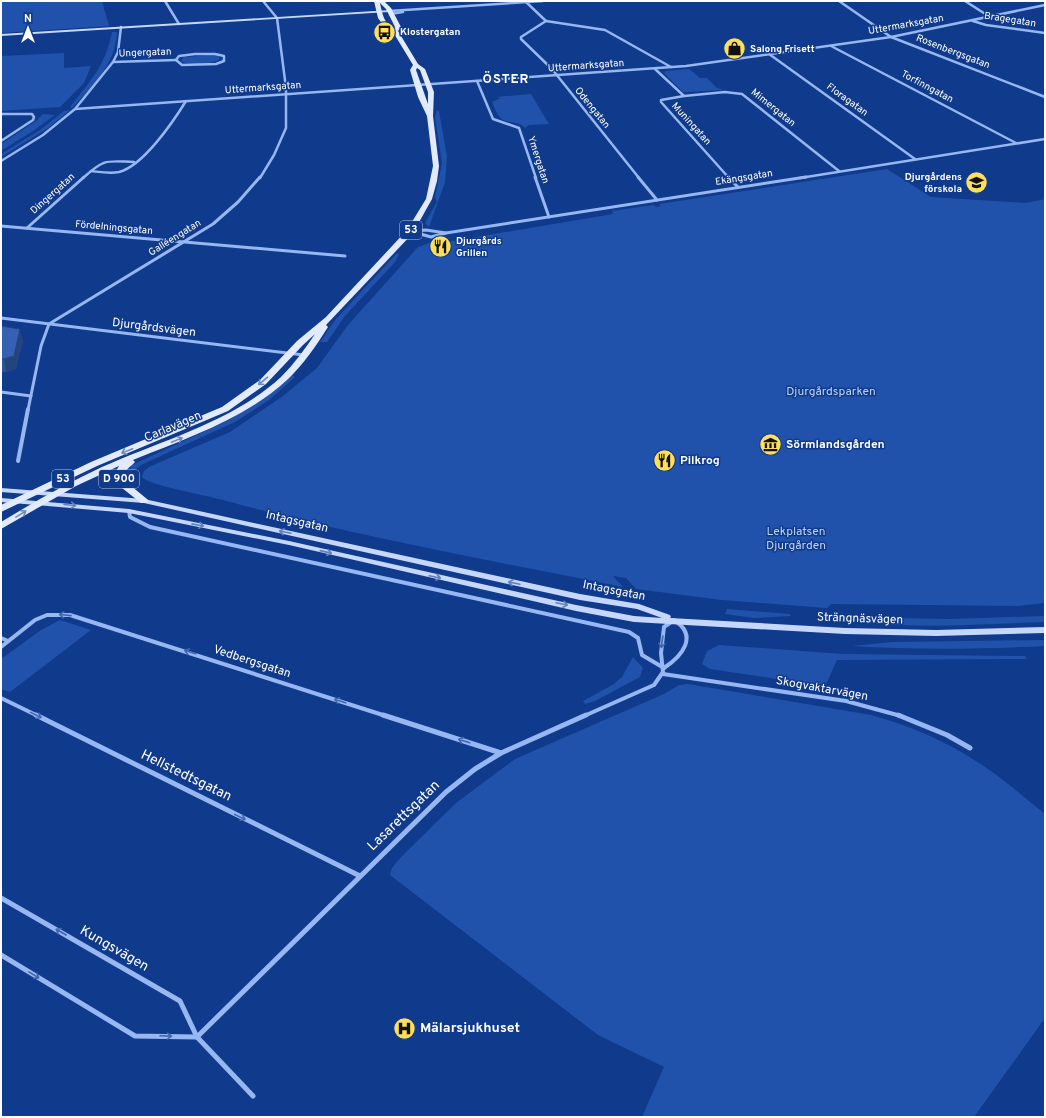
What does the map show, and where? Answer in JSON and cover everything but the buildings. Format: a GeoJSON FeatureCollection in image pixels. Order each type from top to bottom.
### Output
{"type":"FeatureCollection","features":[{"type":"Feature","properties":{"kind":"main road"},"geometry":{"type":"LineString","coordinates":[[377,1],[378,13]]}},
{"type":"Feature","properties":{"kind":"main road","name":"Carlavägen"},"geometry":{"type":"LineString","coordinates":[[381,1],[390,12],[398,28],[395,31]]}},
{"type":"Feature","properties":{"kind":"main road"},"geometry":{"type":"LineString","coordinates":[[1,35],[390,12]]}},
{"type":"Feature","properties":{"kind":"main road","name":"Carlavägen"},"geometry":{"type":"LineString","coordinates":[[1,509],[109,457],[192,424],[225,408],[263,382],[290,354],[329,319],[410,231],[429,198],[434,181],[436,166],[430,116],[431,92],[422,69],[416,65],[395,31],[388,28],[378,13]]}},
{"type":"Feature","properties":{"kind":"main road","name":"Carlavägen"},"geometry":{"type":"LineString","coordinates":[[416,65],[413,70],[421,97],[430,116]]}},
{"type":"Feature","properties":{"kind":"main road","name":"Carlavägen"},"geometry":{"type":"LineString","coordinates":[[1,526],[83,479],[205,428],[239,410],[277,385],[304,356],[329,319]]}},
{"type":"Feature","properties":{"kind":"main road","name":"D 900"},"geometry":{"type":"LineString","coordinates":[[141,455],[122,468],[118,474],[120,482],[144,502]]}},
{"type":"Feature","properties":{"kind":"main road","name":"Intagsgatan"},"geometry":{"type":"LineString","coordinates":[[1,490],[144,502],[302,535],[404,560],[580,597],[639,607],[674,620]]}},
{"type":"Feature","properties":{"kind":"main road","name":"Intagsgatan"},"geometry":{"type":"LineString","coordinates":[[1,500],[129,511],[289,543],[576,608],[634,619],[674,620]]}},
{"type":"Feature","properties":{"kind":"main road","name":"Strängnäsvägen"},"geometry":{"type":"LineString","coordinates":[[674,620],[845,631],[936,634],[1045,630]]}},
{"type":"Feature","properties":{"kind":"street"},"geometry":{"type":"LineString","coordinates":[[165,1],[179,24]]}},
{"type":"Feature","properties":{"kind":"street"},"geometry":{"type":"LineString","coordinates":[[263,1],[277,18]]}},
{"type":"Feature","properties":{"kind":"street"},"geometry":{"type":"LineString","coordinates":[[390,12],[543,1]]}},
{"type":"Feature","properties":{"kind":"street","name":"Rosenbergsgatan"},"geometry":{"type":"LineString","coordinates":[[839,1],[891,37],[1045,96]]}},
{"type":"Feature","properties":{"kind":"street"},"geometry":{"type":"LineString","coordinates":[[965,1],[990,17]]}},
{"type":"Feature","properties":{"kind":"street"},"geometry":{"type":"LineString","coordinates":[[526,2],[546,21],[605,30],[671,67]]}},
{"type":"Feature","properties":{"kind":"street","name":"Uttermarksgatan"},"geometry":{"type":"LineString","coordinates":[[76,109],[655,69],[891,37],[1045,5]]}},
{"type":"Feature","properties":{"kind":"street","name":"Galléengatan"},"geometry":{"type":"LineString","coordinates":[[49,324],[212,224],[238,202],[258,180],[274,155],[286,128],[286,94],[277,18]]}},
{"type":"Feature","properties":{"kind":"street","name":"Odengatan"},"geometry":{"type":"LineString","coordinates":[[546,21],[521,37],[521,39],[556,76],[657,200]]}},
{"type":"Feature","properties":{"kind":"street","name":"Bragegatan"},"geometry":{"type":"LineString","coordinates":[[973,21],[986,25],[1045,33]]}},
{"type":"Feature","properties":{"kind":"street"},"geometry":{"type":"LineString","coordinates":[[1,161],[43,135],[76,109],[113,62],[118,52],[121,27]]}},
{"type":"Feature","properties":{"kind":"street","name":"Torfinngatan"},"geometry":{"type":"LineString","coordinates":[[830,46],[1016,143]]}},
{"type":"Feature","properties":{"kind":"street","name":"Ungergatan"},"geometry":{"type":"LineString","coordinates":[[113,62],[176,60],[182,65],[216,64],[224,61],[224,56],[215,54],[184,55],[179,56],[176,60]]}},
{"type":"Feature","properties":{"kind":"street","name":"Floragatan"},"geometry":{"type":"LineString","coordinates":[[769,54],[914,159]]}},
{"type":"Feature","properties":{"kind":"street","name":"Muningatan"},"geometry":{"type":"LineString","coordinates":[[655,69],[684,96]]}},
{"type":"Feature","properties":{"kind":"street","name":"Ymergatan"},"geometry":{"type":"LineString","coordinates":[[477,81],[494,119],[519,128],[549,217]]}},
{"type":"Feature","properties":{"kind":"street","name":"Mimergatan"},"geometry":{"type":"LineString","coordinates":[[684,96],[725,92],[742,94],[839,171]]}},
{"type":"Feature","properties":{"kind":"street","name":"Muningatan"},"geometry":{"type":"LineString","coordinates":[[684,96],[668,97],[661,102],[738,187]]}},
{"type":"Feature","properties":{"kind":"street","name":"Dingergatan"},"geometry":{"type":"LineString","coordinates":[[91,171],[124,171],[145,153],[175,120],[186,102]]}},
{"type":"Feature","properties":{"kind":"street"},"geometry":{"type":"LineString","coordinates":[[1,114],[32,114],[34,117],[33,120],[1,141]]}},
{"type":"Feature","properties":{"kind":"street","name":"Ekängsgatan"},"geometry":{"type":"LineString","coordinates":[[410,231],[431,237],[446,233],[1045,139]]}},
{"type":"Feature","properties":{"kind":"street","name":"Dingergatan"},"geometry":{"type":"LineString","coordinates":[[27,228],[102,162],[134,162]]}},
{"type":"Feature","properties":{"kind":"street","name":"Fördelningsgatan"},"geometry":{"type":"LineString","coordinates":[[1,226],[344,256]]}},
{"type":"Feature","properties":{"kind":"street","name":"Ekängsgatan"},"geometry":{"type":"LineString","coordinates":[[410,231],[426,230],[446,233]]}},
{"type":"Feature","properties":{"kind":"street","name":"Djurgårdsvägen"},"geometry":{"type":"LineString","coordinates":[[1,318],[304,356]]}},
{"type":"Feature","properties":{"kind":"street"},"geometry":{"type":"LineString","coordinates":[[18,461],[41,346],[49,324]]}},
{"type":"Feature","properties":{"kind":"street"},"geometry":{"type":"LineString","coordinates":[[1,392],[31,396]]}},
{"type":"Feature","properties":{"kind":"street"},"geometry":{"type":"LineString","coordinates":[[129,511],[130,517],[139,523],[150,527],[629,632],[638,638],[642,655],[664,668]]}},
{"type":"Feature","properties":{"kind":"street","name":"Vedbergsgatan"},"geometry":{"type":"LineString","coordinates":[[8,641],[35,620],[47,615],[70,615],[501,753]]}},
{"type":"Feature","properties":{"kind":"street"},"geometry":{"type":"LineString","coordinates":[[663,674],[664,668],[661,654],[664,627],[674,620],[684,629],[686,644],[678,659],[664,668]]}},
{"type":"Feature","properties":{"kind":"street"},"geometry":{"type":"LineString","coordinates":[[1,638],[8,641],[1,647]]}},
{"type":"Feature","properties":{"kind":"street","name":"Lasarettsgatan"},"geometry":{"type":"LineString","coordinates":[[197,1037],[446,792],[475,769],[501,753],[635,695],[654,685],[663,674]]}},
{"type":"Feature","properties":{"kind":"street","name":"Skogvaktarvägen"},"geometry":{"type":"LineString","coordinates":[[663,674],[846,701],[887,711],[917,722],[947,735],[970,748]]}},
{"type":"Feature","properties":{"kind":"street","name":"Hellstedtsgatan"},"geometry":{"type":"LineString","coordinates":[[1,698],[360,876]]}},
{"type":"Feature","properties":{"kind":"street","name":"Kungsvägen"},"geometry":{"type":"LineString","coordinates":[[1,898],[180,1000],[197,1037],[253,1096]]}},
{"type":"Feature","properties":{"kind":"street"},"geometry":{"type":"LineString","coordinates":[[1,955],[135,1036],[197,1037]]}},
{"type":"Feature","properties":{"kind":"green space"},"geometry":{"type":"Polygon","coordinates":[[[1,1],[102,1],[109,26],[1,33],[1,1]]]}},
{"type":"Feature","properties":{"kind":"green space"},"geometry":{"type":"Polygon","coordinates":[[[112,32],[117,32],[115,44],[108,64],[88,91],[72,108],[70,107],[96,72],[106,54],[112,32]]]}},
{"type":"Feature","properties":{"kind":"green space"},"geometry":{"type":"Polygon","coordinates":[[[64,53],[64,68],[91,66],[84,83],[60,107],[1,111],[1,56],[64,53]]]}},
{"type":"Feature","properties":{"kind":"green space"},"geometry":{"type":"Polygon","coordinates":[[[216,55],[219,57],[219,60],[211,63],[188,64],[181,61],[183,57],[216,55]]]}},
{"type":"Feature","properties":{"kind":"green space"},"geometry":{"type":"Polygon","coordinates":[[[689,69],[700,78],[707,78],[717,88],[724,90],[683,92],[664,73],[666,71],[689,69]]]}},
{"type":"Feature","properties":{"kind":"green space"},"geometry":{"type":"Polygon","coordinates":[[[531,94],[549,124],[529,125],[525,128],[519,124],[505,121],[498,115],[492,102],[501,98],[496,97],[531,94]]]}},
{"type":"Feature","properties":{"kind":"green space"},"geometry":{"type":"Polygon","coordinates":[[[70,110],[48,128],[1,157],[1,154],[40,130],[64,111],[70,110]]]}},
{"type":"Feature","properties":{"kind":"green space"},"geometry":{"type":"Polygon","coordinates":[[[437,110],[439,111],[447,157],[445,182],[429,227],[425,223],[437,202],[435,197],[442,163],[435,117],[437,110]]]}},
{"type":"Feature","properties":{"kind":"green space"},"geometry":{"type":"Polygon","coordinates":[[[43,114],[55,115],[1,151],[1,144],[36,121],[43,114]]]}},
{"type":"Feature","properties":{"kind":"green space","name":"Djurgårdsparken"},"geometry":{"type":"Polygon","coordinates":[[[887,169],[931,197],[1026,203],[1045,199],[1045,603],[1018,606],[831,604],[827,608],[722,600],[636,589],[626,578],[613,576],[623,587],[422,547],[322,525],[166,487],[146,480],[142,477],[144,471],[149,467],[230,432],[283,396],[317,368],[348,325],[418,247],[436,240],[444,240],[447,242],[613,214],[612,211],[654,205],[656,207],[661,206],[659,204],[887,169]]]}},
{"type":"Feature","properties":{"kind":"green space"},"geometry":{"type":"Polygon","coordinates":[[[397,253],[399,254],[396,261],[345,316],[327,342],[320,342],[336,319],[397,253]]]}},
{"type":"Feature","properties":{"kind":"green space"},"geometry":{"type":"Polygon","coordinates":[[[291,375],[295,377],[269,400],[235,422],[143,464],[126,476],[132,465],[229,420],[291,375]]]}},
{"type":"Feature","properties":{"kind":"green space"},"geometry":{"type":"Polygon","coordinates":[[[727,609],[790,614],[791,616],[754,618],[725,614],[727,609]]]}},
{"type":"Feature","properties":{"kind":"green space"},"geometry":{"type":"Polygon","coordinates":[[[1045,616],[1045,622],[939,626],[912,626],[859,622],[833,618],[950,619],[1045,616]]]}},
{"type":"Feature","properties":{"kind":"green space"},"geometry":{"type":"Polygon","coordinates":[[[60,620],[91,630],[10,692],[1,689],[1,659],[41,630],[60,620]]]}},
{"type":"Feature","properties":{"kind":"green space"},"geometry":{"type":"Polygon","coordinates":[[[1045,640],[1045,646],[997,648],[924,649],[852,646],[893,642],[1045,640]]]}},
{"type":"Feature","properties":{"kind":"green space"},"geometry":{"type":"Polygon","coordinates":[[[719,645],[843,654],[1025,656],[1027,659],[837,660],[827,682],[823,686],[710,669],[702,664],[707,651],[719,645]]]}},
{"type":"Feature","properties":{"kind":"green space"},"geometry":{"type":"Polygon","coordinates":[[[633,657],[643,668],[640,677],[595,701],[585,704],[583,701],[614,684],[622,677],[633,657]]]}},
{"type":"Feature","properties":{"kind":"green space"},"geometry":{"type":"Polygon","coordinates":[[[688,684],[871,715],[901,724],[930,736],[972,758],[1045,814],[1045,1018],[974,1117],[642,1117],[664,1067],[598,1035],[390,875],[392,868],[401,857],[456,803],[515,759],[664,694],[679,685],[688,684]]]}},
{"type":"Feature","properties":{"kind":"place","name":"Klostergatan"},"geometry":{"type":"Point","coordinates":[384,32]}},
{"type":"Feature","properties":{"kind":"place","name":"Salong Frisett"},"geometry":{"type":"Point","coordinates":[735,49]}},
{"type":"Feature","properties":{"kind":"place","name":"Djurgårdens förskola"},"geometry":{"type":"Point","coordinates":[977,183]}},
{"type":"Feature","properties":{"kind":"place","name":"Djurgårds Grillen"},"geometry":{"type":"Point","coordinates":[441,247]}},
{"type":"Feature","properties":{"kind":"place","name":"Sörmlandsgården"},"geometry":{"type":"Point","coordinates":[770,445]}},
{"type":"Feature","properties":{"kind":"place","name":"Pilkrog"},"geometry":{"type":"Point","coordinates":[664,461]}},
{"type":"Feature","properties":{"kind":"place","name":"Mälarsjukhuset"},"geometry":{"type":"Point","coordinates":[404,1028]}},
{"type":"Feature","properties":{"kind":"district","name":"ÖSTER"},"geometry":{"type":"Point","coordinates":[506,80]}},
{"type":"Feature","properties":{"kind":"park label","name":"Lekplatsen Djurgården"},"geometry":{"type":"Point","coordinates":[796,539]}}]}
